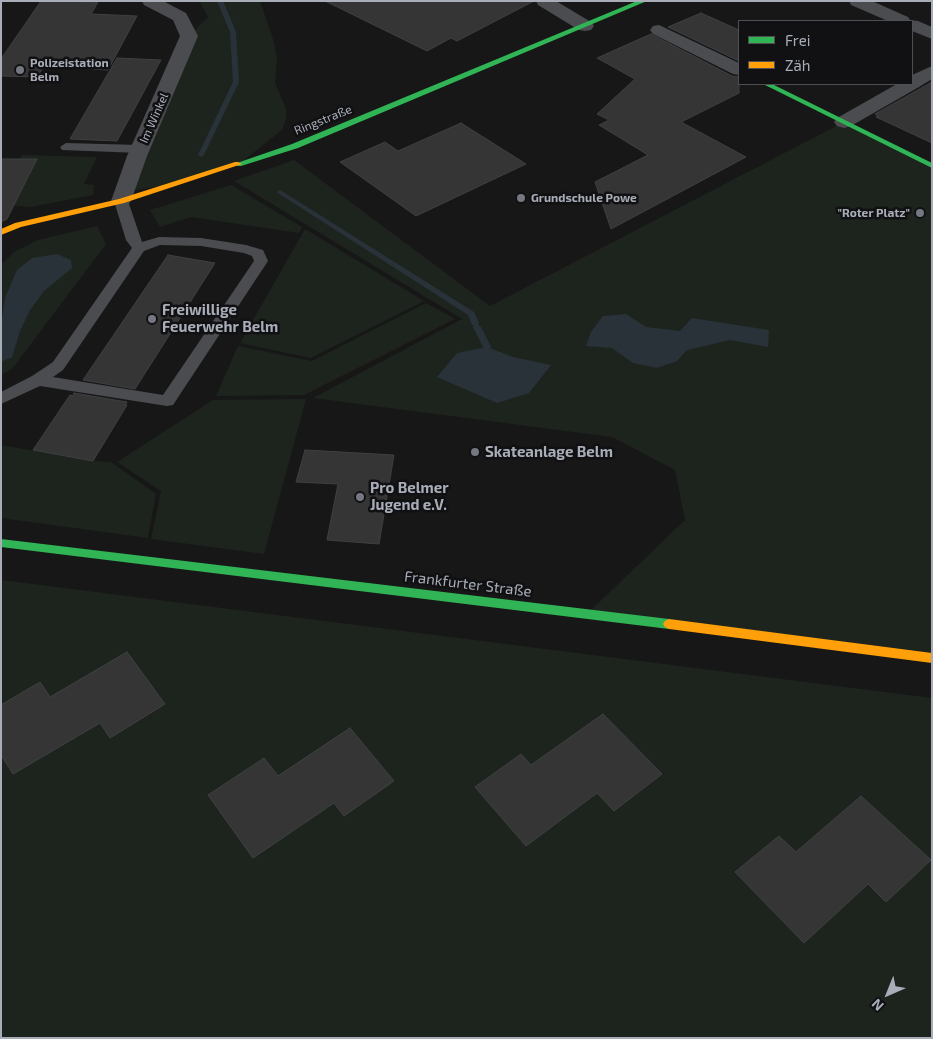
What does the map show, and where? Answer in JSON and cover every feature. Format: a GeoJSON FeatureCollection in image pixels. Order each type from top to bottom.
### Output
{"type":"FeatureCollection","features":[{"type":"Feature","properties":{"kind":"street","name":"Im Winkel"},"geometry":{"type":"LineString","coordinates":[[121,201],[140,149],[189,36],[180,16],[150,1]]}},
{"type":"Feature","properties":{"kind":"street"},"geometry":{"type":"LineString","coordinates":[[544,1],[585,26]]}},
{"type":"Feature","properties":{"kind":"street","name":"Ringstraße"},"geometry":{"type":"LineString","coordinates":[[1,232],[18,226],[121,201],[295,146],[644,1]]}},
{"type":"Feature","properties":{"kind":"street"},"geometry":{"type":"LineString","coordinates":[[857,1],[900,20]]}},
{"type":"Feature","properties":{"kind":"street"},"geometry":{"type":"LineString","coordinates":[[913,25],[932,34]]}},
{"type":"Feature","properties":{"kind":"street"},"geometry":{"type":"LineString","coordinates":[[659,30],[738,70]]}},
{"type":"Feature","properties":{"kind":"street"},"geometry":{"type":"LineString","coordinates":[[913,82],[932,71]]}},
{"type":"Feature","properties":{"kind":"street"},"geometry":{"type":"LineString","coordinates":[[769,85],[932,166]]}},
{"type":"Feature","properties":{"kind":"street"},"geometry":{"type":"LineString","coordinates":[[844,122],[908,85]]}},
{"type":"Feature","properties":{"kind":"street","name":"Frankfurter Straße"},"geometry":{"type":"LineString","coordinates":[[1,543],[616,617],[932,658]]}},
{"type":"Feature","properties":{"kind":"lane"},"geometry":{"type":"LineString","coordinates":[[66,147],[140,149]]}},
{"type":"Feature","properties":{"kind":"lane"},"geometry":{"type":"LineString","coordinates":[[121,201],[133,240],[139,248]]}},
{"type":"Feature","properties":{"kind":"lane"},"geometry":{"type":"LineString","coordinates":[[1,399],[38,380],[58,366],[139,248],[159,241],[201,242],[246,249],[258,253],[261,261],[167,401],[38,380]]}},
{"type":"Feature","properties":{"kind":"shaded area"},"geometry":{"type":"Polygon","coordinates":[[[199,1],[260,1],[274,42],[277,58],[275,83],[286,109],[286,119],[282,130],[238,165],[182,183],[123,192],[189,36],[208,17],[199,1]]]}},
{"type":"Feature","properties":{"kind":"shaded area"},"geometry":{"type":"Polygon","coordinates":[[[844,122],[932,166],[932,658],[588,613],[685,520],[675,470],[612,437],[313,398],[462,319],[234,181],[294,160],[490,306],[844,122]]]}},
{"type":"Feature","properties":{"kind":"shaded area"},"geometry":{"type":"Polygon","coordinates":[[[22,155],[97,157],[84,184],[94,185],[93,195],[31,207],[14,206],[30,174],[12,173],[22,155]]]}},
{"type":"Feature","properties":{"kind":"shaded area"},"geometry":{"type":"Polygon","coordinates":[[[231,185],[302,227],[299,233],[191,217],[160,227],[150,210],[231,185]]]}},
{"type":"Feature","properties":{"kind":"shaded area"},"geometry":{"type":"Polygon","coordinates":[[[97,226],[106,244],[12,369],[1,375],[1,265],[14,252],[38,240],[97,226]]]}},
{"type":"Feature","properties":{"kind":"shaded area"},"geometry":{"type":"Polygon","coordinates":[[[305,229],[424,301],[311,358],[240,343],[305,229]]]}},
{"type":"Feature","properties":{"kind":"shaded area"},"geometry":{"type":"Polygon","coordinates":[[[57,254],[71,260],[72,268],[44,291],[30,310],[20,331],[12,357],[1,362],[1,325],[5,298],[17,270],[32,258],[57,254]]]}},
{"type":"Feature","properties":{"kind":"shaded area"},"geometry":{"type":"Polygon","coordinates":[[[426,303],[455,319],[304,395],[216,396],[238,346],[312,361],[426,303]]]}},
{"type":"Feature","properties":{"kind":"shaded area"},"geometry":{"type":"Polygon","coordinates":[[[626,314],[646,327],[680,331],[692,318],[769,330],[768,347],[730,340],[687,350],[677,361],[657,368],[633,363],[612,348],[586,346],[591,332],[603,316],[626,314]]]}},
{"type":"Feature","properties":{"kind":"shaded area"},"geometry":{"type":"Polygon","coordinates":[[[487,347],[513,357],[551,365],[529,393],[497,403],[437,377],[457,353],[487,347]]]}},
{"type":"Feature","properties":{"kind":"shaded area"},"geometry":{"type":"Polygon","coordinates":[[[306,399],[264,554],[151,539],[161,491],[117,462],[213,400],[306,399]]]}},
{"type":"Feature","properties":{"kind":"shaded area"},"geometry":{"type":"Polygon","coordinates":[[[1,445],[93,461],[111,462],[156,494],[148,538],[1,518],[1,445]]]}},
{"type":"Feature","properties":{"kind":"shaded area"},"geometry":{"type":"Polygon","coordinates":[[[1,580],[932,698],[932,1038],[1,1038],[1,580]]]}},
{"type":"Feature","properties":{"kind":"building"},"geometry":{"type":"Polygon","coordinates":[[[41,1],[98,2],[91,14],[137,16],[108,70],[44,66],[37,77],[1,76],[1,59],[41,1]]]}},
{"type":"Feature","properties":{"kind":"building"},"geometry":{"type":"Polygon","coordinates":[[[325,1],[534,1],[457,41],[451,38],[427,51],[325,1]]]}},
{"type":"Feature","properties":{"kind":"building"},"geometry":{"type":"Polygon","coordinates":[[[701,13],[738,30],[738,61],[668,27],[701,13]]]}},
{"type":"Feature","properties":{"kind":"building"},"geometry":{"type":"Polygon","coordinates":[[[651,34],[732,76],[738,77],[739,93],[681,122],[746,157],[611,229],[595,182],[648,155],[599,125],[609,120],[597,114],[635,79],[597,58],[651,34]]]}},
{"type":"Feature","properties":{"kind":"building"},"geometry":{"type":"Polygon","coordinates":[[[117,58],[161,60],[117,141],[70,139],[117,58]]]}},
{"type":"Feature","properties":{"kind":"building"},"geometry":{"type":"Polygon","coordinates":[[[932,82],[932,143],[876,117],[878,116],[875,114],[932,82]]]}},
{"type":"Feature","properties":{"kind":"building"},"geometry":{"type":"Polygon","coordinates":[[[461,123],[526,164],[416,216],[340,162],[385,142],[398,151],[461,123]]]}},
{"type":"Feature","properties":{"kind":"building"},"geometry":{"type":"Polygon","coordinates":[[[1,159],[37,159],[7,219],[1,222],[1,159]]]}},
{"type":"Feature","properties":{"kind":"building","name":"Freiwillige Feuerwehr Belm"},"geometry":{"type":"Polygon","coordinates":[[[168,255],[215,263],[135,389],[83,380],[168,255]]]}},
{"type":"Feature","properties":{"kind":"building"},"geometry":{"type":"Polygon","coordinates":[[[74,393],[127,402],[93,461],[33,450],[70,395],[73,396],[74,393]]]}},
{"type":"Feature","properties":{"kind":"building"},"geometry":{"type":"Polygon","coordinates":[[[305,450],[394,455],[379,544],[327,540],[338,484],[296,482],[305,450]]]}},
{"type":"Feature","properties":{"kind":"building"},"geometry":{"type":"Polygon","coordinates":[[[127,652],[165,704],[110,738],[100,723],[13,774],[1,755],[1,705],[40,682],[50,697],[127,652]]]}},
{"type":"Feature","properties":{"kind":"building"},"geometry":{"type":"Polygon","coordinates":[[[603,714],[662,774],[614,811],[597,793],[526,846],[475,787],[521,754],[531,765],[603,714]]]}},
{"type":"Feature","properties":{"kind":"building"},"geometry":{"type":"Polygon","coordinates":[[[350,728],[394,781],[344,816],[334,803],[253,858],[208,795],[264,758],[278,776],[350,728]]]}},
{"type":"Feature","properties":{"kind":"building"},"geometry":{"type":"Polygon","coordinates":[[[861,796],[931,860],[886,902],[868,884],[804,943],[735,872],[779,836],[796,852],[861,796]]]}},
{"type":"Feature","properties":{"kind":"waterway"},"geometry":{"type":"LineString","coordinates":[[201,155],[236,82],[233,32],[220,1]]}},
{"type":"Feature","properties":{"kind":"waterway"},"geometry":{"type":"LineString","coordinates":[[280,192],[471,314],[475,323]]}},
{"type":"Feature","properties":{"kind":"waterway"},"geometry":{"type":"LineString","coordinates":[[477,327],[487,347]]}},
{"type":"Feature","properties":{"kind":"traffic: fast"},"geometry":{"type":"LineString","coordinates":[[238,164],[295,146],[644,1]]}},
{"type":"Feature","properties":{"kind":"traffic: fast"},"geometry":{"type":"LineString","coordinates":[[769,85],[932,166]]}},
{"type":"Feature","properties":{"kind":"traffic: fast"},"geometry":{"type":"LineString","coordinates":[[1,543],[669,624]]}},
{"type":"Feature","properties":{"kind":"traffic: slow"},"geometry":{"type":"LineString","coordinates":[[1,232],[18,225],[121,201],[238,164]]}},
{"type":"Feature","properties":{"kind":"traffic: slow"},"geometry":{"type":"LineString","coordinates":[[669,624],[932,658]]}},
{"type":"Feature","properties":{"kind":"place","name":"Polizeistation Belm"},"geometry":{"type":"Point","coordinates":[20,70]}},
{"type":"Feature","properties":{"kind":"place","name":"Grundschule Powe"},"geometry":{"type":"Point","coordinates":[521,198]}},
{"type":"Feature","properties":{"kind":"place","name":"\"Roter Platz\""},"geometry":{"type":"Point","coordinates":[920,213]}},
{"type":"Feature","properties":{"kind":"place","name":"Freiwillige Feuerwehr Belm"},"geometry":{"type":"Point","coordinates":[152,319]}},
{"type":"Feature","properties":{"kind":"place","name":"Skateanlage Belm"},"geometry":{"type":"Point","coordinates":[475,452]}},
{"type":"Feature","properties":{"kind":"place","name":"Pro Belmer Jugend e.V."},"geometry":{"type":"Point","coordinates":[360,497]}}]}
